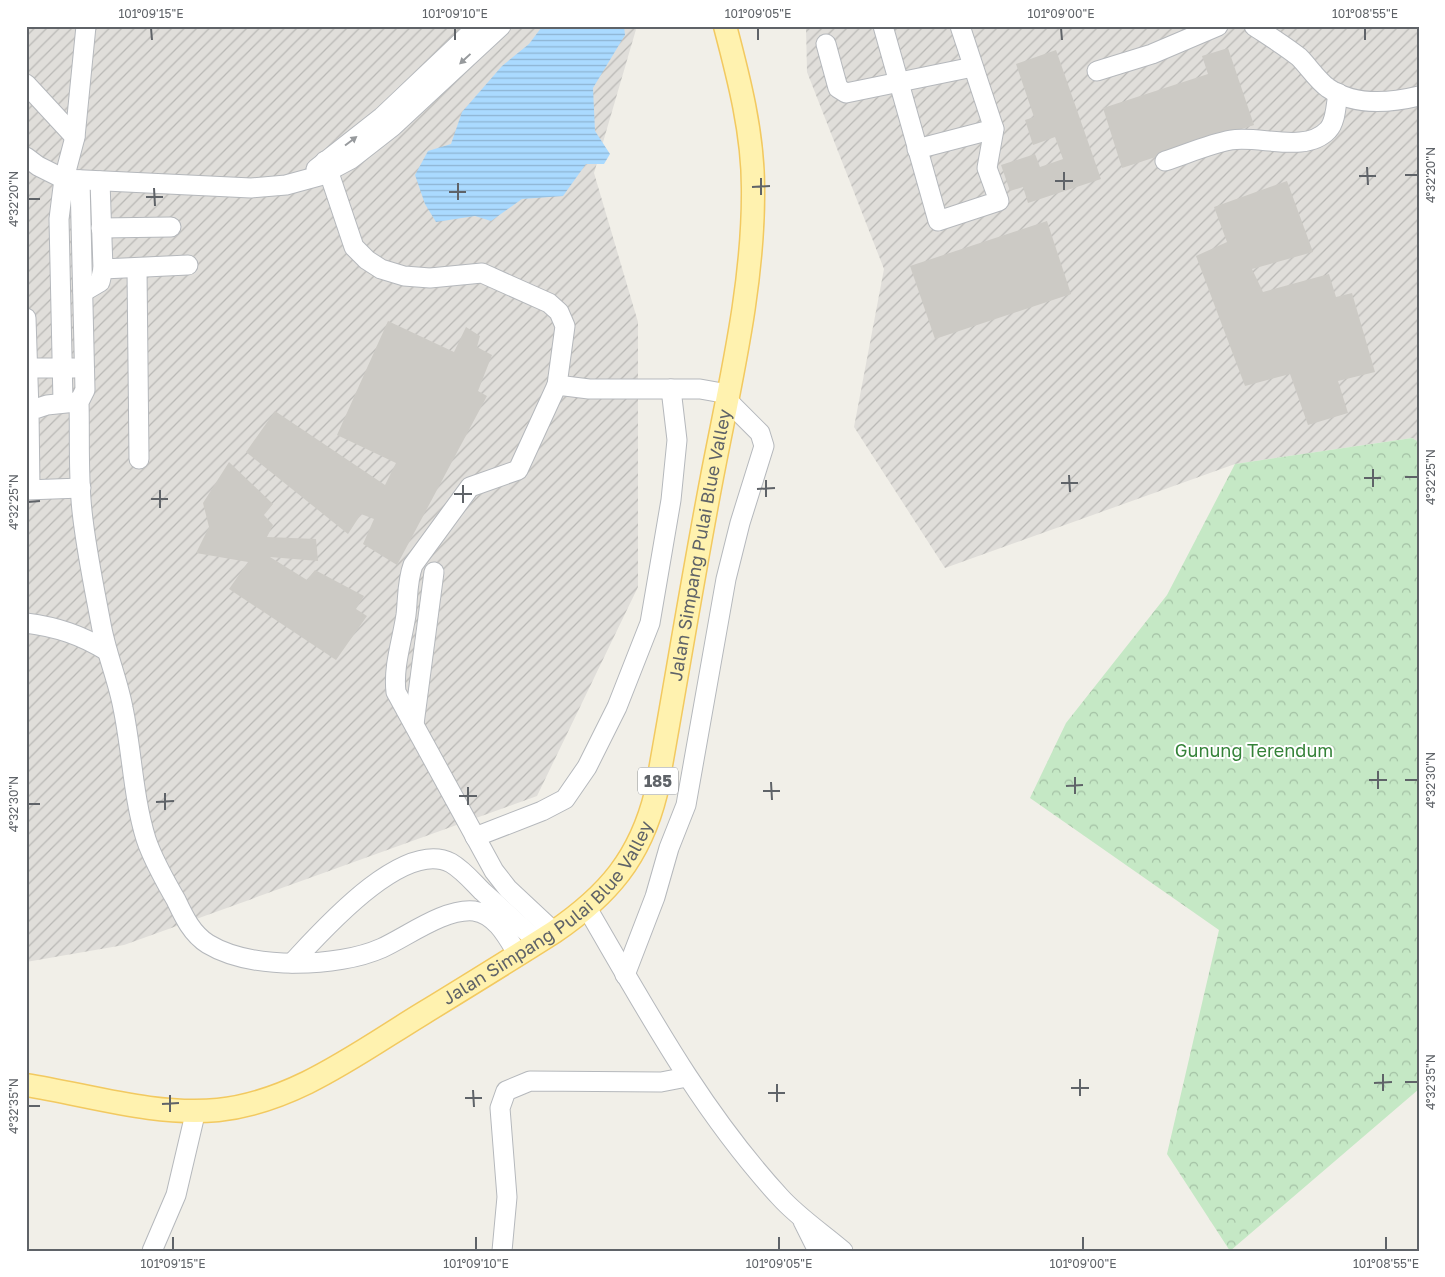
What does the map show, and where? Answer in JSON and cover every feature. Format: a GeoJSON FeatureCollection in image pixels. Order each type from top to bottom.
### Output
{"type":"FeatureCollection","features":[{"type":"Feature","properties":{"kind":"main road","name":"Jalan Simpang Pulai Blue Valley"},"geometry":{"type":"LineString","coordinates":[[26,1085],[146,1107],[196,1110],[223,1109],[259,1102],[306,1083],[546,937],[586,908],[618,876],[632,858],[646,826],[656,793],[727,397],[750,251],[753,186],[747,121],[725,26]]}},
{"type":"Feature","properties":{"kind":"street"},"geometry":{"type":"LineString","coordinates":[[28,411],[71,402],[85,390],[83,292],[72,179],[86,26]]}},
{"type":"Feature","properties":{"kind":"street"},"geometry":{"type":"LineString","coordinates":[[327,167],[478,26]]}},
{"type":"Feature","properties":{"kind":"street"},"geometry":{"type":"LineString","coordinates":[[26,157],[38,166],[72,179],[251,188],[299,182],[327,167],[351,160],[392,126],[501,26]]}},
{"type":"Feature","properties":{"kind":"street"},"geometry":{"type":"LineString","coordinates":[[883,26],[938,221],[999,201],[987,168],[994,129],[960,26]]}},
{"type":"Feature","properties":{"kind":"street"},"geometry":{"type":"LineString","coordinates":[[1097,71],[1152,54],[1218,26]]}},
{"type":"Feature","properties":{"kind":"street"},"geometry":{"type":"LineString","coordinates":[[1254,26],[1299,57],[1327,87],[1338,94],[1349,98],[1386,101],[1419,96]]}},
{"type":"Feature","properties":{"kind":"street"},"geometry":{"type":"LineString","coordinates":[[826,44],[838,88],[846,93],[973,67]]}},
{"type":"Feature","properties":{"kind":"street"},"geometry":{"type":"LineString","coordinates":[[26,84],[75,137]]}},
{"type":"Feature","properties":{"kind":"street"},"geometry":{"type":"LineString","coordinates":[[1165,161],[1232,140],[1304,142],[1318,137],[1328,130],[1331,125],[1338,94]]}},
{"type":"Feature","properties":{"kind":"street"},"geometry":{"type":"LineString","coordinates":[[917,149],[994,129]]}},
{"type":"Feature","properties":{"kind":"street"},"geometry":{"type":"LineString","coordinates":[[327,167],[354,247],[367,260],[381,269],[404,276],[430,278],[482,273],[549,303],[559,312],[565,326],[557,385],[518,470],[470,487],[413,565],[409,575],[406,616],[394,681],[396,692],[494,872],[518,955]]}},
{"type":"Feature","properties":{"kind":"street"},"geometry":{"type":"LineString","coordinates":[[72,179],[59,219],[62,368],[71,402],[82,512],[108,651],[123,706],[141,819],[157,866],[192,930],[207,943],[227,952],[261,961],[292,963],[334,959],[380,948],[449,915],[462,911],[476,911],[487,915],[507,912]]}},
{"type":"Feature","properties":{"kind":"street"},"geometry":{"type":"LineString","coordinates":[[83,292],[100,282],[103,269],[100,181]]}},
{"type":"Feature","properties":{"kind":"street"},"geometry":{"type":"LineString","coordinates":[[101,228],[171,228]]}},
{"type":"Feature","properties":{"kind":"street"},"geometry":{"type":"LineString","coordinates":[[103,269],[188,265]]}},
{"type":"Feature","properties":{"kind":"street"},"geometry":{"type":"LineString","coordinates":[[138,268],[140,459]]}},
{"type":"Feature","properties":{"kind":"street"},"geometry":{"type":"LineString","coordinates":[[26,318],[28,490],[81,488]]}},
{"type":"Feature","properties":{"kind":"street"},"geometry":{"type":"LineString","coordinates":[[28,368],[85,367]]}},
{"type":"Feature","properties":{"kind":"street"},"geometry":{"type":"LineString","coordinates":[[557,385],[618,391],[700,390],[727,397],[755,427],[760,434],[764,446],[740,523],[726,579],[686,804],[673,837],[655,897],[625,975]]}},
{"type":"Feature","properties":{"kind":"street"},"geometry":{"type":"LineString","coordinates":[[475,837],[542,811],[565,799],[587,767],[617,706],[650,623],[666,528],[677,440],[671,389]]}},
{"type":"Feature","properties":{"kind":"street"},"geometry":{"type":"LineString","coordinates":[[414,724],[434,572]]}},
{"type":"Feature","properties":{"kind":"street"},"geometry":{"type":"LineString","coordinates":[[26,623],[57,628],[86,638],[108,651]]}},
{"type":"Feature","properties":{"kind":"street"},"geometry":{"type":"LineString","coordinates":[[646,826],[673,837]]}},
{"type":"Feature","properties":{"kind":"street"},"geometry":{"type":"LineString","coordinates":[[292,963],[364,891],[396,871],[417,862],[441,859],[450,863],[507,912],[546,937]]}},
{"type":"Feature","properties":{"kind":"street"},"geometry":{"type":"LineString","coordinates":[[586,908],[687,1077],[736,1146],[781,1198],[843,1251]]}},
{"type":"Feature","properties":{"kind":"street"},"geometry":{"type":"LineString","coordinates":[[502,1251],[508,1197],[500,1108],[506,1091],[530,1082],[661,1082],[687,1077]]}},
{"type":"Feature","properties":{"kind":"street"},"geometry":{"type":"LineString","coordinates":[[152,1251],[176,1195],[196,1110]]}},
{"type":"Feature","properties":{"kind":"street"},"geometry":{"type":"LineString","coordinates":[[800,1216],[818,1251]]}},
{"type":"Feature","properties":{"kind":"shaded area"},"geometry":{"type":"Polygon","coordinates":[[[26,26],[637,26],[594,173],[638,322],[638,587],[537,796],[124,945],[26,962],[26,26]]]}},
{"type":"Feature","properties":{"kind":"shaded area"},"geometry":{"type":"Polygon","coordinates":[[[806,26],[1419,26],[1419,442],[1412,438],[1235,464],[945,568],[854,427],[884,269],[807,72],[806,26]]]}},
{"type":"Feature","properties":{"kind":"green space","name":"Gunung Terendum"},"geometry":{"type":"Polygon","coordinates":[[[1412,438],[1419,442],[1419,1089],[1230,1251],[1167,1154],[1219,930],[1030,798],[1066,723],[1167,595],[1235,464],[1412,438]]]}},
{"type":"Feature","properties":{"kind":"water"},"geometry":{"type":"Polygon","coordinates":[[[550,26],[624,26],[625,35],[593,88],[595,131],[610,154],[604,164],[586,164],[563,196],[522,199],[491,221],[475,216],[436,222],[425,204],[415,175],[428,151],[451,144],[462,112],[502,66],[529,44],[541,28],[550,26]]]}},
{"type":"Feature","properties":{"kind":"building"},"geometry":{"type":"Polygon","coordinates":[[[1228,48],[1254,125],[1122,168],[1103,108],[1208,74],[1202,56],[1228,48]]]}},
{"type":"Feature","properties":{"kind":"building"},"geometry":{"type":"Polygon","coordinates":[[[1056,50],[1101,179],[1028,203],[1023,187],[1010,191],[1001,165],[1035,154],[1040,167],[1063,159],[1055,137],[1033,145],[1025,120],[1034,117],[1016,64],[1056,50]]]}},
{"type":"Feature","properties":{"kind":"building"},"geometry":{"type":"Polygon","coordinates":[[[1287,181],[1313,252],[1252,269],[1263,292],[1329,274],[1336,297],[1352,293],[1375,372],[1338,381],[1348,413],[1308,425],[1290,374],[1245,386],[1196,256],[1227,242],[1214,207],[1287,181]]]}},
{"type":"Feature","properties":{"kind":"building"},"geometry":{"type":"Polygon","coordinates":[[[1047,221],[1071,294],[935,339],[910,266],[1047,221]]]}},
{"type":"Feature","properties":{"kind":"building"},"geometry":{"type":"Polygon","coordinates":[[[388,321],[454,352],[466,327],[480,336],[477,347],[492,355],[478,391],[487,396],[397,565],[363,544],[374,519],[361,514],[348,534],[246,452],[275,411],[385,485],[396,463],[337,435],[388,321]]]}},
{"type":"Feature","properties":{"kind":"building"},"geometry":{"type":"Polygon","coordinates":[[[229,462],[273,504],[264,515],[273,525],[267,537],[316,539],[318,561],[270,557],[307,580],[315,570],[364,596],[356,609],[367,616],[336,660],[229,589],[248,562],[196,553],[209,527],[203,503],[229,462]]]}}]}
